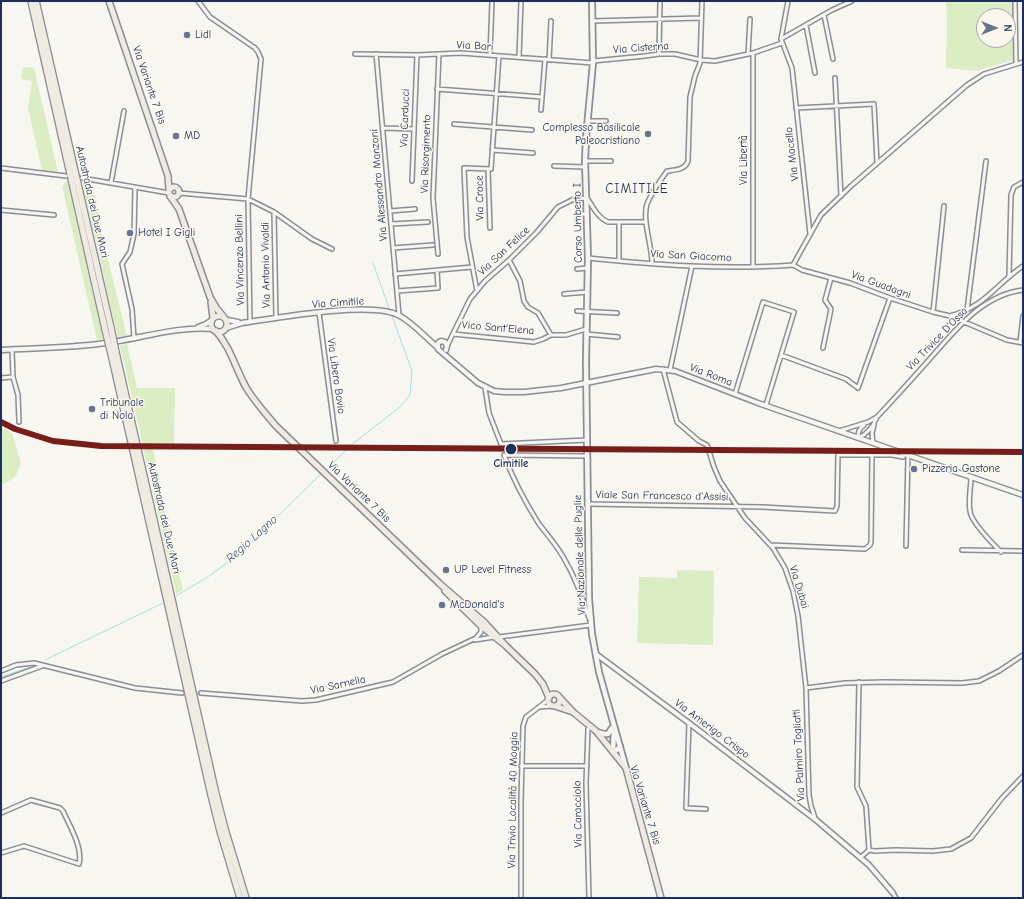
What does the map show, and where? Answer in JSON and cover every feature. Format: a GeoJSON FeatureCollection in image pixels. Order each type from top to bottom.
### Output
{"type":"FeatureCollection","features":[{"type":"Feature","properties":{"kind":"highway","name":"Autostrada dei Due Mari"},"geometry":{"type":"LineString","coordinates":[[31,1],[108,329]]}},
{"type":"Feature","properties":{"kind":"highway","name":"Autostrada dei Due Mari"},"geometry":{"type":"LineString","coordinates":[[36,1],[211,795],[240,898]]}},
{"type":"Feature","properties":{"kind":"highway","name":"Autostrada dei Due Mari"},"geometry":{"type":"LineString","coordinates":[[114,357],[216,794],[246,898]]}},
{"type":"Feature","properties":{"kind":"main road","name":"Via Variante 7 Bis"},"geometry":{"type":"LineString","coordinates":[[109,1],[168,176],[169,193]]}},
{"type":"Feature","properties":{"kind":"main road"},"geometry":{"type":"LineString","coordinates":[[592,1],[593,62]]}},
{"type":"Feature","properties":{"kind":"main road","name":"Corso Umberto I"},"geometry":{"type":"LineString","coordinates":[[587,383],[586,332],[588,258],[585,161],[593,62]]}},
{"type":"Feature","properties":{"kind":"main road","name":"Via Variante 7 Bis"},"geometry":{"type":"LineString","coordinates":[[168,176],[177,188],[179,194]]}},
{"type":"Feature","properties":{"kind":"main road"},"geometry":{"type":"LineString","coordinates":[[169,193],[172,187],[177,188]]}},
{"type":"Feature","properties":{"kind":"main road"},"geometry":{"type":"LineString","coordinates":[[169,193],[175,197],[179,194],[179,209]]}},
{"type":"Feature","properties":{"kind":"main road"},"geometry":{"type":"LineString","coordinates":[[169,193],[179,209],[210,297],[216,310],[225,318],[226,328],[222,331],[215,330],[211,324],[210,297]]}},
{"type":"Feature","properties":{"kind":"main road"},"geometry":{"type":"LineString","coordinates":[[212,319],[218,316],[225,318]]}},
{"type":"Feature","properties":{"kind":"main road","name":"Via Variante 7 Bis"},"geometry":{"type":"LineString","coordinates":[[226,328],[229,351]]}},
{"type":"Feature","properties":{"kind":"main road","name":"Via Variante 7 Bis"},"geometry":{"type":"LineString","coordinates":[[215,330],[229,351],[247,389],[276,426],[440,584],[476,616],[530,669],[543,684],[559,696],[573,712],[596,731],[613,751],[626,768],[661,898]]}},
{"type":"Feature","properties":{"kind":"main road","name":"Via Nazionale delle Puglie"},"geometry":{"type":"LineString","coordinates":[[587,383],[587,504],[591,625],[599,672],[626,768]]}},
{"type":"Feature","properties":{"kind":"main road","name":"Via Variante 7 Bis"},"geometry":{"type":"LineString","coordinates":[[440,584],[445,592],[480,625],[497,637]]}},
{"type":"Feature","properties":{"kind":"main road","name":"Via Variante 7 Bis"},"geometry":{"type":"LineString","coordinates":[[476,616],[487,630]]}},
{"type":"Feature","properties":{"kind":"main road","name":"Via Variante 7 Bis"},"geometry":{"type":"LineString","coordinates":[[543,684],[549,699]]}},
{"type":"Feature","properties":{"kind":"main road"},"geometry":{"type":"LineString","coordinates":[[552,695],[559,696],[560,703],[554,706],[550,704],[549,699],[552,695]]}},
{"type":"Feature","properties":{"kind":"main road","name":"Via Variante 7 Bis"},"geometry":{"type":"LineString","coordinates":[[554,706],[573,712]]}},
{"type":"Feature","properties":{"kind":"main road"},"geometry":{"type":"LineString","coordinates":[[596,731],[601,734],[608,734],[614,724]]}},
{"type":"Feature","properties":{"kind":"main road","name":"Via Nazionale delle Puglie"},"geometry":{"type":"LineString","coordinates":[[613,751],[614,724]]}},
{"type":"Feature","properties":{"kind":"main road"},"geometry":{"type":"LineString","coordinates":[[613,751],[618,750],[620,746]]}},
{"type":"Feature","properties":{"kind":"street","name":"Via Vincenzo Bellini"},"geometry":{"type":"LineString","coordinates":[[198,1],[210,17],[255,48],[261,59],[248,199],[250,322]]}},
{"type":"Feature","properties":{"kind":"street"},"geometry":{"type":"LineString","coordinates":[[490,55],[492,1]]}},
{"type":"Feature","properties":{"kind":"street"},"geometry":{"type":"LineString","coordinates":[[519,57],[521,1]]}},
{"type":"Feature","properties":{"kind":"street"},"geometry":{"type":"LineString","coordinates":[[659,54],[660,1]]}},
{"type":"Feature","properties":{"kind":"street"},"geometry":{"type":"LineString","coordinates":[[652,263],[650,239],[646,222],[647,204],[666,172],[683,168],[687,163],[690,97],[692,86],[701,60],[702,1]]}},
{"type":"Feature","properties":{"kind":"street"},"geometry":{"type":"LineString","coordinates":[[782,41],[788,1]]}},
{"type":"Feature","properties":{"kind":"street","name":"Via Cisterna"},"geometry":{"type":"LineString","coordinates":[[593,62],[659,54],[675,54],[701,60],[715,61],[748,54],[782,41],[824,14],[852,1]]}},
{"type":"Feature","properties":{"kind":"street"},"geometry":{"type":"LineString","coordinates":[[1015,1],[1016,64]]}},
{"type":"Feature","properties":{"kind":"street"},"geometry":{"type":"LineString","coordinates":[[824,14],[833,59]]}},
{"type":"Feature","properties":{"kind":"street"},"geometry":{"type":"LineString","coordinates":[[593,20],[701,18]]}},
{"type":"Feature","properties":{"kind":"street"},"geometry":{"type":"LineString","coordinates":[[748,54],[750,19]]}},
{"type":"Feature","properties":{"kind":"street"},"geometry":{"type":"LineString","coordinates":[[541,110],[551,21]]}},
{"type":"Feature","properties":{"kind":"street"},"geometry":{"type":"LineString","coordinates":[[806,25],[815,73]]}},
{"type":"Feature","properties":{"kind":"street","name":"Via Macello"},"geometry":{"type":"LineString","coordinates":[[782,41],[792,68],[810,234]]}},
{"type":"Feature","properties":{"kind":"street","name":"Via Libertà"},"geometry":{"type":"LineString","coordinates":[[753,52],[753,267]]}},
{"type":"Feature","properties":{"kind":"street","name":"Via Bari"},"geometry":{"type":"LineString","coordinates":[[355,54],[417,55],[461,53],[593,62]]}},
{"type":"Feature","properties":{"kind":"street","name":"Via Alessandro Manzoni"},"geometry":{"type":"LineString","coordinates":[[376,54],[399,315]]}},
{"type":"Feature","properties":{"kind":"street","name":"Via Risorgimento"},"geometry":{"type":"LineString","coordinates":[[438,254],[433,198],[439,54]]}},
{"type":"Feature","properties":{"kind":"street","name":"Via Carducci"},"geometry":{"type":"LineString","coordinates":[[412,181],[417,55]]}},
{"type":"Feature","properties":{"kind":"street","name":"Via Croce"},"geometry":{"type":"LineString","coordinates":[[490,228],[490,169],[499,56]]}},
{"type":"Feature","properties":{"kind":"street"},"geometry":{"type":"LineString","coordinates":[[793,265],[821,215],[877,163],[967,85],[984,74],[1023,62]]}},
{"type":"Feature","properties":{"kind":"street"},"geometry":{"type":"LineString","coordinates":[[835,78],[841,196]]}},
{"type":"Feature","properties":{"kind":"street"},"geometry":{"type":"LineString","coordinates":[[437,89],[542,97]]}},
{"type":"Feature","properties":{"kind":"street"},"geometry":{"type":"LineString","coordinates":[[796,108],[874,104],[877,163]]}},
{"type":"Feature","properties":{"kind":"street"},"geometry":{"type":"LineString","coordinates":[[111,183],[124,111]]}},
{"type":"Feature","properties":{"kind":"street"},"geometry":{"type":"LineString","coordinates":[[588,121],[606,121]]}},
{"type":"Feature","properties":{"kind":"street"},"geometry":{"type":"LineString","coordinates":[[454,124],[532,130]]}},
{"type":"Feature","properties":{"kind":"street"},"geometry":{"type":"LineString","coordinates":[[383,128],[414,129]]}},
{"type":"Feature","properties":{"kind":"street"},"geometry":{"type":"LineString","coordinates":[[492,150],[533,153]]}},
{"type":"Feature","properties":{"kind":"street"},"geometry":{"type":"LineString","coordinates":[[585,161],[611,161]]}},
{"type":"Feature","properties":{"kind":"street"},"geometry":{"type":"LineString","coordinates":[[967,310],[986,161]]}},
{"type":"Feature","properties":{"kind":"street"},"geometry":{"type":"LineString","coordinates":[[554,166],[585,167]]}},
{"type":"Feature","properties":{"kind":"street"},"geometry":{"type":"LineString","coordinates":[[1,168],[66,176]]}},
{"type":"Feature","properties":{"kind":"street"},"geometry":{"type":"LineString","coordinates":[[476,290],[466,237],[464,168],[490,169]]}},
{"type":"Feature","properties":{"kind":"street"},"geometry":{"type":"LineString","coordinates":[[82,178],[169,193]]}},
{"type":"Feature","properties":{"kind":"street"},"geometry":{"type":"LineString","coordinates":[[1009,276],[1011,195],[1014,187],[1023,182]]}},
{"type":"Feature","properties":{"kind":"street"},"geometry":{"type":"LineString","coordinates":[[134,338],[132,309],[122,264],[130,252],[134,234],[135,188]]}},
{"type":"Feature","properties":{"kind":"street"},"geometry":{"type":"LineString","coordinates":[[179,194],[248,199],[274,212],[312,239],[332,249]]}},
{"type":"Feature","properties":{"kind":"street"},"geometry":{"type":"LineString","coordinates":[[587,198],[599,215],[608,222],[646,222]]}},
{"type":"Feature","properties":{"kind":"street","name":"Via San Felice"},"geometry":{"type":"LineString","coordinates":[[445,349],[476,290],[537,232],[558,207],[574,199],[587,198]]}},
{"type":"Feature","properties":{"kind":"street"},"geometry":{"type":"LineString","coordinates":[[932,312],[944,206]]}},
{"type":"Feature","properties":{"kind":"street"},"geometry":{"type":"LineString","coordinates":[[390,211],[415,209]]}},
{"type":"Feature","properties":{"kind":"street"},"geometry":{"type":"LineString","coordinates":[[1,210],[54,215]]}},
{"type":"Feature","properties":{"kind":"street","name":"Via Antonio Vivaldi"},"geometry":{"type":"LineString","coordinates":[[274,212],[276,318]]}},
{"type":"Feature","properties":{"kind":"street"},"geometry":{"type":"LineString","coordinates":[[577,221],[579,214],[587,214]]}},
{"type":"Feature","properties":{"kind":"street"},"geometry":{"type":"LineString","coordinates":[[391,224],[428,222]]}},
{"type":"Feature","properties":{"kind":"street"},"geometry":{"type":"LineString","coordinates":[[619,222],[619,261]]}},
{"type":"Feature","properties":{"kind":"street"},"geometry":{"type":"LineString","coordinates":[[393,248],[433,245]]}},
{"type":"Feature","properties":{"kind":"street","name":"Via San Giacomo"},"geometry":{"type":"LineString","coordinates":[[588,258],[692,266],[753,267],[793,265]]}},
{"type":"Feature","properties":{"kind":"street"},"geometry":{"type":"LineString","coordinates":[[509,260],[520,281],[524,301],[538,313],[551,335]]}},
{"type":"Feature","properties":{"kind":"street","name":"Via Guadagni"},"geometry":{"type":"LineString","coordinates":[[793,265],[802,270],[850,283],[932,312],[950,316],[1007,340],[1021,343]]}},
{"type":"Feature","properties":{"kind":"street"},"geometry":{"type":"LineString","coordinates":[[670,370],[692,266]]}},
{"type":"Feature","properties":{"kind":"street","name":"Via Trivice D'Ossa"},"geometry":{"type":"LineString","coordinates":[[950,316],[967,310],[992,294],[1009,276],[1023,266]]}},
{"type":"Feature","properties":{"kind":"street"},"geometry":{"type":"LineString","coordinates":[[395,274],[472,267]]}},
{"type":"Feature","properties":{"kind":"street"},"geometry":{"type":"LineString","coordinates":[[577,269],[587,268]]}},
{"type":"Feature","properties":{"kind":"street"},"geometry":{"type":"LineString","coordinates":[[397,291],[438,288],[437,270]]}},
{"type":"Feature","properties":{"kind":"street"},"geometry":{"type":"LineString","coordinates":[[823,348],[831,309],[825,300],[831,278]]}},
{"type":"Feature","properties":{"kind":"street","name":"Via Trivice D'Ossa"},"geometry":{"type":"LineString","coordinates":[[839,431],[876,418],[963,322],[990,301],[1004,294],[1023,290]]}},
{"type":"Feature","properties":{"kind":"street"},"geometry":{"type":"LineString","coordinates":[[564,294],[588,292]]}},
{"type":"Feature","properties":{"kind":"street"},"geometry":{"type":"LineString","coordinates":[[781,355],[846,379],[858,388],[890,298]]}},
{"type":"Feature","properties":{"kind":"street"},"geometry":{"type":"LineString","coordinates":[[735,394],[763,302],[794,312],[766,405]]}},
{"type":"Feature","properties":{"kind":"street","name":"Via Cimitile"},"geometry":{"type":"LineString","coordinates":[[226,328],[242,323],[319,313],[350,310],[388,311],[399,315],[437,347],[445,349]]}},
{"type":"Feature","properties":{"kind":"street"},"geometry":{"type":"LineString","coordinates":[[577,311],[617,313]]}},
{"type":"Feature","properties":{"kind":"street","name":"Via Libero Bovio"},"geometry":{"type":"LineString","coordinates":[[319,313],[336,441]]}},
{"type":"Feature","properties":{"kind":"street"},"geometry":{"type":"LineString","coordinates":[[1021,343],[1023,316]]}},
{"type":"Feature","properties":{"kind":"street","name":"Via Cimitile"},"geometry":{"type":"LineString","coordinates":[[225,318],[242,323]]}},
{"type":"Feature","properties":{"kind":"street"},"geometry":{"type":"LineString","coordinates":[[1,350],[99,344],[160,332],[192,328],[206,324],[212,319]]}},
{"type":"Feature","properties":{"kind":"street"},"geometry":{"type":"LineString","coordinates":[[192,328],[215,330]]}},
{"type":"Feature","properties":{"kind":"street"},"geometry":{"type":"LineString","coordinates":[[586,332],[618,337]]}},
{"type":"Feature","properties":{"kind":"street","name":"Vico Sant'Elena"},"geometry":{"type":"LineString","coordinates":[[453,335],[534,342],[551,335],[566,335],[586,332]]}},
{"type":"Feature","properties":{"kind":"street"},"geometry":{"type":"LineString","coordinates":[[437,347],[438,343],[453,335]]}},
{"type":"Feature","properties":{"kind":"street","name":"Via Cimitile"},"geometry":{"type":"LineString","coordinates":[[426,338],[442,341]]}},
{"type":"Feature","properties":{"kind":"street"},"geometry":{"type":"LineString","coordinates":[[442,341],[447,343],[445,349],[450,358],[485,388],[489,413],[501,444],[587,440]]}},
{"type":"Feature","properties":{"kind":"street"},"geometry":{"type":"LineString","coordinates":[[1,346],[10,350]]}},
{"type":"Feature","properties":{"kind":"street"},"geometry":{"type":"LineString","coordinates":[[10,350],[13,377],[18,395],[19,422]]}},
{"type":"Feature","properties":{"kind":"street","name":"Via Roma"},"geometry":{"type":"LineString","coordinates":[[485,388],[504,392],[524,392],[561,388],[663,369],[670,370],[1023,496]]}},
{"type":"Feature","properties":{"kind":"street","name":"Via Dubai"},"geometry":{"type":"LineString","coordinates":[[663,369],[677,422],[707,445],[720,481],[745,518],[770,545],[785,568],[798,616],[806,688]]}},
{"type":"Feature","properties":{"kind":"street"},"geometry":{"type":"LineString","coordinates":[[1,378],[13,377]]}},
{"type":"Feature","properties":{"kind":"street"},"geometry":{"type":"LineString","coordinates":[[873,443],[872,433],[876,418]]}},
{"type":"Feature","properties":{"kind":"street"},"geometry":{"type":"LineString","coordinates":[[868,422],[860,427],[858,438],[867,434],[875,423]]}},
{"type":"Feature","properties":{"kind":"street"},"geometry":{"type":"LineString","coordinates":[[587,456],[504,455],[511,473],[524,498],[567,564],[577,585],[591,625]]}},
{"type":"Feature","properties":{"kind":"street","name":"Viale San Francesco d'Assisi"},"geometry":{"type":"LineString","coordinates":[[587,504],[737,506],[835,511],[837,506],[838,455],[872,455]]}},
{"type":"Feature","properties":{"kind":"street"},"geometry":{"type":"LineString","coordinates":[[770,545],[865,549],[872,542],[872,455],[892,455],[903,457],[907,455],[906,546]]}},
{"type":"Feature","properties":{"kind":"street"},"geometry":{"type":"LineString","coordinates":[[971,477],[971,514],[1001,552]]}},
{"type":"Feature","properties":{"kind":"street"},"geometry":{"type":"LineString","coordinates":[[962,550],[1001,552],[1023,551]]}},
{"type":"Feature","properties":{"kind":"street"},"geometry":{"type":"LineString","coordinates":[[470,642],[480,634],[482,630],[480,625]]}},
{"type":"Feature","properties":{"kind":"street","name":"Via Sarnella"},"geometry":{"type":"LineString","coordinates":[[201,693],[302,701],[316,700],[393,682],[442,654],[470,642],[485,638],[591,625]]}},
{"type":"Feature","properties":{"kind":"street"},"geometry":{"type":"LineString","coordinates":[[485,638],[488,634],[487,630]]}},
{"type":"Feature","properties":{"kind":"street","name":"Via Amerigo Crispo"},"geometry":{"type":"LineString","coordinates":[[596,654],[816,820],[869,865],[896,896]]}},
{"type":"Feature","properties":{"kind":"street"},"geometry":{"type":"LineString","coordinates":[[806,688],[859,682],[962,683],[979,681],[999,671],[1023,655]]}},
{"type":"Feature","properties":{"kind":"street"},"geometry":{"type":"LineString","coordinates":[[1,671],[16,665],[28,663],[135,688],[182,693]]}},
{"type":"Feature","properties":{"kind":"street"},"geometry":{"type":"LineString","coordinates":[[1,680],[42,666]]}},
{"type":"Feature","properties":{"kind":"street"},"geometry":{"type":"LineString","coordinates":[[859,682],[857,787],[866,806],[869,850]]}},
{"type":"Feature","properties":{"kind":"street","name":"Via Palmiro Togliatti"},"geometry":{"type":"LineString","coordinates":[[806,688],[809,795],[816,820]]}},
{"type":"Feature","properties":{"kind":"street","name":"Via Trivio Località 40 Moggia"},"geometry":{"type":"LineString","coordinates":[[521,898],[521,766],[523,726],[526,717],[549,699]]}},
{"type":"Feature","properties":{"kind":"street"},"geometry":{"type":"LineString","coordinates":[[537,707],[554,706]]}},
{"type":"Feature","properties":{"kind":"street"},"geometry":{"type":"LineString","coordinates":[[689,723],[686,808],[706,810]]}},
{"type":"Feature","properties":{"kind":"street","name":"Via Caracciolo"},"geometry":{"type":"LineString","coordinates":[[588,729],[587,766],[589,898]]}},
{"type":"Feature","properties":{"kind":"street"},"geometry":{"type":"LineString","coordinates":[[521,766],[587,766]]}},
{"type":"Feature","properties":{"kind":"street"},"geometry":{"type":"LineString","coordinates":[[869,850],[875,852],[896,850],[933,852],[950,849],[971,838],[1002,798],[1023,776]]}},
{"type":"Feature","properties":{"kind":"street"},"geometry":{"type":"LineString","coordinates":[[1,813],[31,800],[60,808],[63,811],[79,847],[80,858],[79,864],[24,846],[1,853]]}},
{"type":"Feature","properties":{"kind":"street"},"geometry":{"type":"LineString","coordinates":[[860,858],[869,850]]}},
{"type":"Feature","properties":{"kind":"green space"},"geometry":{"type":"Polygon","coordinates":[[[946,1],[1013,1],[1013,8],[976,8],[976,48],[1013,48],[1013,60],[977,71],[946,68],[946,1]]]}},
{"type":"Feature","properties":{"kind":"green space"},"geometry":{"type":"Polygon","coordinates":[[[23,67],[34,68],[58,172],[42,170],[28,108],[32,81],[21,79],[23,67]]]}},
{"type":"Feature","properties":{"kind":"green space"},"geometry":{"type":"Polygon","coordinates":[[[67,180],[103,339],[97,340],[62,186],[67,180]]]}},
{"type":"Feature","properties":{"kind":"green space"},"geometry":{"type":"Polygon","coordinates":[[[82,182],[91,183],[101,224],[100,228],[127,336],[118,338],[82,182]]]}},
{"type":"Feature","properties":{"kind":"green space"},"geometry":{"type":"Polygon","coordinates":[[[127,344],[137,388],[175,388],[174,445],[143,445],[120,346],[127,344]]]}},
{"type":"Feature","properties":{"kind":"green space"},"geometry":{"type":"Polygon","coordinates":[[[1,427],[12,433],[21,464],[15,477],[1,486],[1,427]]]}},
{"type":"Feature","properties":{"kind":"green space"},"geometry":{"type":"Polygon","coordinates":[[[143,448],[153,448],[160,484],[152,486],[143,448]]]}},
{"type":"Feature","properties":{"kind":"green space"},"geometry":{"type":"Polygon","coordinates":[[[160,487],[183,590],[176,594],[152,489],[160,487]]]}},
{"type":"Feature","properties":{"kind":"green space"},"geometry":{"type":"Polygon","coordinates":[[[677,570],[714,571],[713,645],[637,643],[639,577],[677,578],[677,570]]]}},
{"type":"Feature","properties":{"kind":"waterway"},"geometry":{"type":"LineString","coordinates":[[373,263],[389,308]]}},
{"type":"Feature","properties":{"kind":"waterway"},"geometry":{"type":"LineString","coordinates":[[351,445],[400,407],[410,395],[412,371],[392,316]]}},
{"type":"Feature","properties":{"kind":"waterway"},"geometry":{"type":"LineString","coordinates":[[326,470],[347,449]]}},
{"type":"Feature","properties":{"kind":"waterway","name":"Regio Lagno"},"geometry":{"type":"LineString","coordinates":[[176,596],[206,578],[238,555],[321,474]]}},
{"type":"Feature","properties":{"kind":"waterway"},"geometry":{"type":"LineString","coordinates":[[45,660],[163,603]]}},
{"type":"Feature","properties":{"kind":"waterway","name":"Regio Lagno"},"geometry":{"type":"LineString","coordinates":[[1,677],[30,667]]}},
{"type":"Feature","properties":{"kind":"tunnel"},"geometry":{"type":"LineString","coordinates":[[182,693],[201,693]]}},
{"type":"Feature","properties":{"kind":"transit line"},"geometry":{"type":"LineString","coordinates":[[1,422],[15,429],[53,441],[101,446],[1023,452]]}},
{"type":"Feature","properties":{"kind":"place","name":"Lidl"},"geometry":{"type":"Point","coordinates":[187,35]}},
{"type":"Feature","properties":{"kind":"place","name":"Complesso Basilicale Paleocristiano"},"geometry":{"type":"Point","coordinates":[648,134]}},
{"type":"Feature","properties":{"kind":"place","name":"MD"},"geometry":{"type":"Point","coordinates":[176,136]}},
{"type":"Feature","properties":{"kind":"place","name":"Hotel I Gigli"},"geometry":{"type":"Point","coordinates":[130,233]}},
{"type":"Feature","properties":{"kind":"place","name":"Tribunale di Nola"},"geometry":{"type":"Point","coordinates":[92,409]}},
{"type":"Feature","properties":{"kind":"place","name":"Cimitile"},"geometry":{"type":"Point","coordinates":[511,449]}},
{"type":"Feature","properties":{"kind":"place","name":"Pizzeria Gastone"},"geometry":{"type":"Point","coordinates":[914,469]}},
{"type":"Feature","properties":{"kind":"place","name":"UP Level Fitness"},"geometry":{"type":"Point","coordinates":[446,570]}},
{"type":"Feature","properties":{"kind":"place","name":"McDonald's"},"geometry":{"type":"Point","coordinates":[442,605]}},
{"type":"Feature","properties":{"kind":"district","name":"CIMITILE"},"geometry":{"type":"Point","coordinates":[637,189]}}]}
